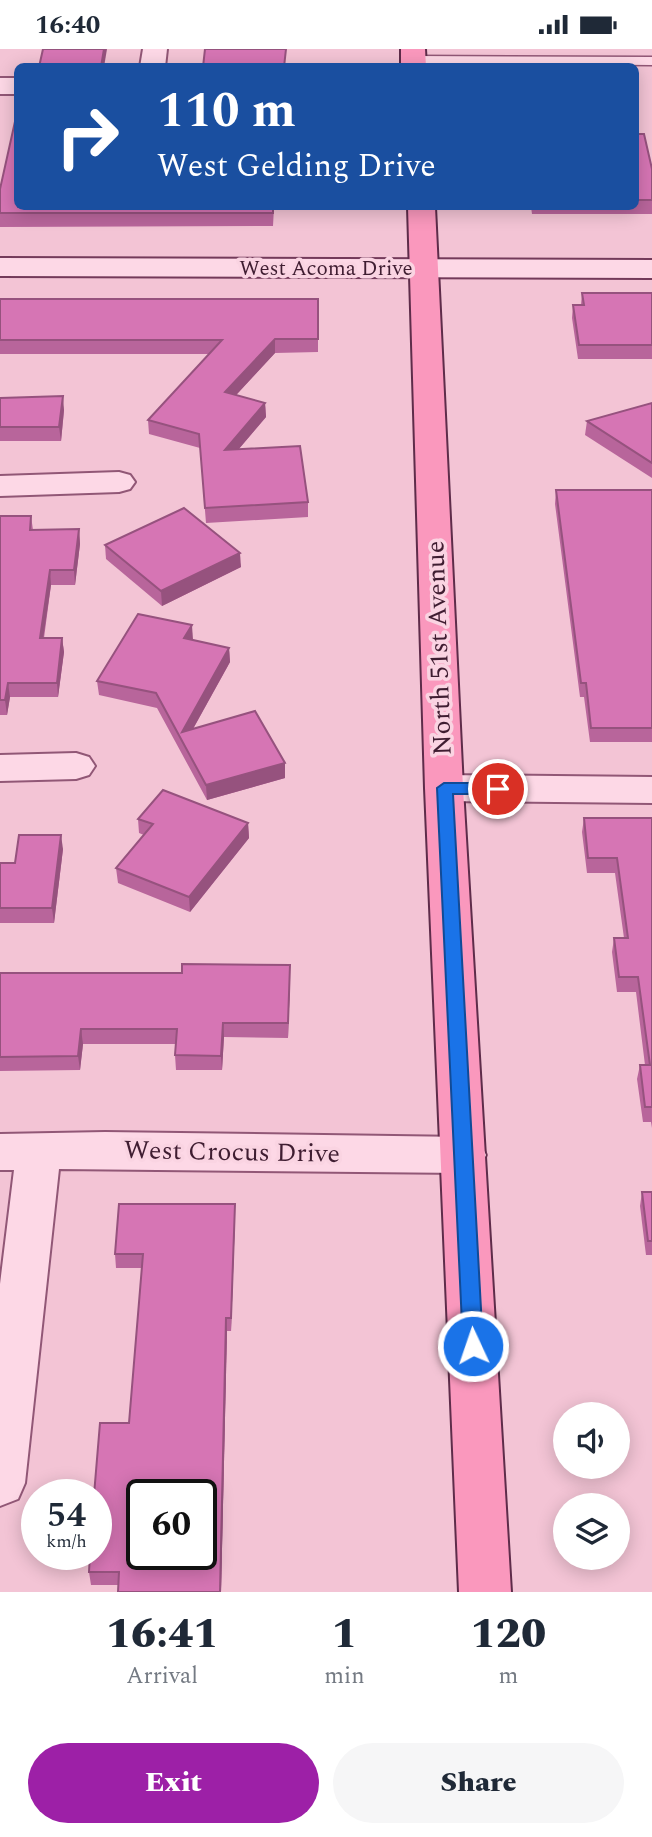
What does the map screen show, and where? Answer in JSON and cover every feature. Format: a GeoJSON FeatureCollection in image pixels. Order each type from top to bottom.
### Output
{"type":"FeatureCollection","features":[{"type":"Feature","properties":{"kind":"main road","name":"North 51st Avenue"},"geometry":{"type":"LineString","coordinates":[[421,210],[444,788],[485,1592]]}},
{"type":"Feature","properties":{"kind":"street","name":"West Acoma Drive"},"geometry":{"type":"LineString","coordinates":[[0,267],[652,269]]}},
{"type":"Feature","properties":{"kind":"street"},"geometry":{"type":"LineString","coordinates":[[0,486],[120,482]]}},
{"type":"Feature","properties":{"kind":"street"},"geometry":{"type":"LineString","coordinates":[[0,768],[76,766]]}},
{"type":"Feature","properties":{"kind":"street"},"geometry":{"type":"LineString","coordinates":[[444,788],[652,790]]}},
{"type":"Feature","properties":{"kind":"street"},"geometry":{"type":"LineString","coordinates":[[0,1483],[19,1151]]}},
{"type":"Feature","properties":{"kind":"street","name":"West Crocus Drive"},"geometry":{"type":"LineString","coordinates":[[19,1151],[464,1155]]}},
{"type":"Feature","properties":{"kind":"lane"},"geometry":{"type":"LineString","coordinates":[[414,59],[652,61]]}},
{"type":"Feature","properties":{"kind":"building"},"geometry":{"type":"Polygon","coordinates":[[[43,49],[104,49],[102,63],[40,63],[43,49]]]}},
{"type":"Feature","properties":{"kind":"building"},"geometry":{"type":"Polygon","coordinates":[[[205,49],[286,49],[284,63],[203,63],[205,49]]]}},
{"type":"Feature","properties":{"kind":"building"},"geometry":{"type":"Polygon","coordinates":[[[14,126],[14,210],[273,210],[273,213],[0,213],[0,189],[14,126]]]}},
{"type":"Feature","properties":{"kind":"building"},"geometry":{"type":"Polygon","coordinates":[[[639,134],[644,134],[652,169],[652,200],[639,200],[639,134]]]}},
{"type":"Feature","properties":{"kind":"building"},"geometry":{"type":"Polygon","coordinates":[[[582,293],[652,293],[652,345],[579,345],[573,305],[584,305],[582,293]]]}},
{"type":"Feature","properties":{"kind":"building"},"geometry":{"type":"Polygon","coordinates":[[[0,299],[318,299],[318,339],[275,339],[225,392],[265,403],[225,450],[300,446],[308,502],[205,508],[199,434],[148,420],[222,340],[0,340],[0,299]]]}},
{"type":"Feature","properties":{"kind":"building"},"geometry":{"type":"Polygon","coordinates":[[[63,396],[59,427],[0,427],[0,398],[63,396]]]}},
{"type":"Feature","properties":{"kind":"building"},"geometry":{"type":"Polygon","coordinates":[[[652,403],[652,463],[587,421],[652,403]]]}},
{"type":"Feature","properties":{"kind":"building"},"geometry":{"type":"Polygon","coordinates":[[[556,490],[652,490],[652,728],[591,728],[586,683],[581,683],[556,490]]]}},
{"type":"Feature","properties":{"kind":"building"},"geometry":{"type":"Polygon","coordinates":[[[184,508],[240,553],[161,591],[105,545],[184,508]]]}},
{"type":"Feature","properties":{"kind":"building"},"geometry":{"type":"Polygon","coordinates":[[[0,516],[31,516],[30,530],[79,529],[74,570],[50,570],[40,638],[62,638],[57,683],[8,683],[5,700],[0,700],[0,516]]]}},
{"type":"Feature","properties":{"kind":"building"},"geometry":{"type":"Polygon","coordinates":[[[138,614],[192,625],[184,638],[229,648],[182,732],[255,711],[285,763],[206,785],[156,693],[97,681],[138,614]]]}},
{"type":"Feature","properties":{"kind":"building"},"geometry":{"type":"Polygon","coordinates":[[[163,790],[248,823],[189,897],[116,868],[153,824],[138,819],[163,790]]]}},
{"type":"Feature","properties":{"kind":"building"},"geometry":{"type":"Polygon","coordinates":[[[584,818],[652,818],[652,1107],[645,1107],[640,1065],[650,1065],[638,977],[619,977],[614,938],[628,938],[617,858],[588,858],[584,818]]]}},
{"type":"Feature","properties":{"kind":"building"},"geometry":{"type":"Polygon","coordinates":[[[19,835],[61,835],[52,908],[0,908],[0,863],[15,863],[19,835]]]}},
{"type":"Feature","properties":{"kind":"building"},"geometry":{"type":"Polygon","coordinates":[[[182,964],[290,965],[288,1023],[223,1023],[221,1056],[175,1055],[177,1029],[81,1029],[78,1056],[0,1057],[0,973],[182,973],[182,964]]]}},
{"type":"Feature","properties":{"kind":"building"},"geometry":{"type":"Polygon","coordinates":[[[642,1192],[652,1192],[652,1241],[648,1241],[642,1192]]]}},
{"type":"Feature","properties":{"kind":"building"},"geometry":{"type":"Polygon","coordinates":[[[119,1204],[235,1204],[231,1318],[226,1318],[220,1592],[118,1592],[119,1572],[89,1572],[112,1570],[112,1479],[95,1479],[100,1423],[129,1423],[143,1254],[115,1254],[119,1204]]]}},
{"type":"Feature","properties":{"kind":"route"},"geometry":{"type":"LineString","coordinates":[[473,1346],[444,788],[498,789]]}}]}
